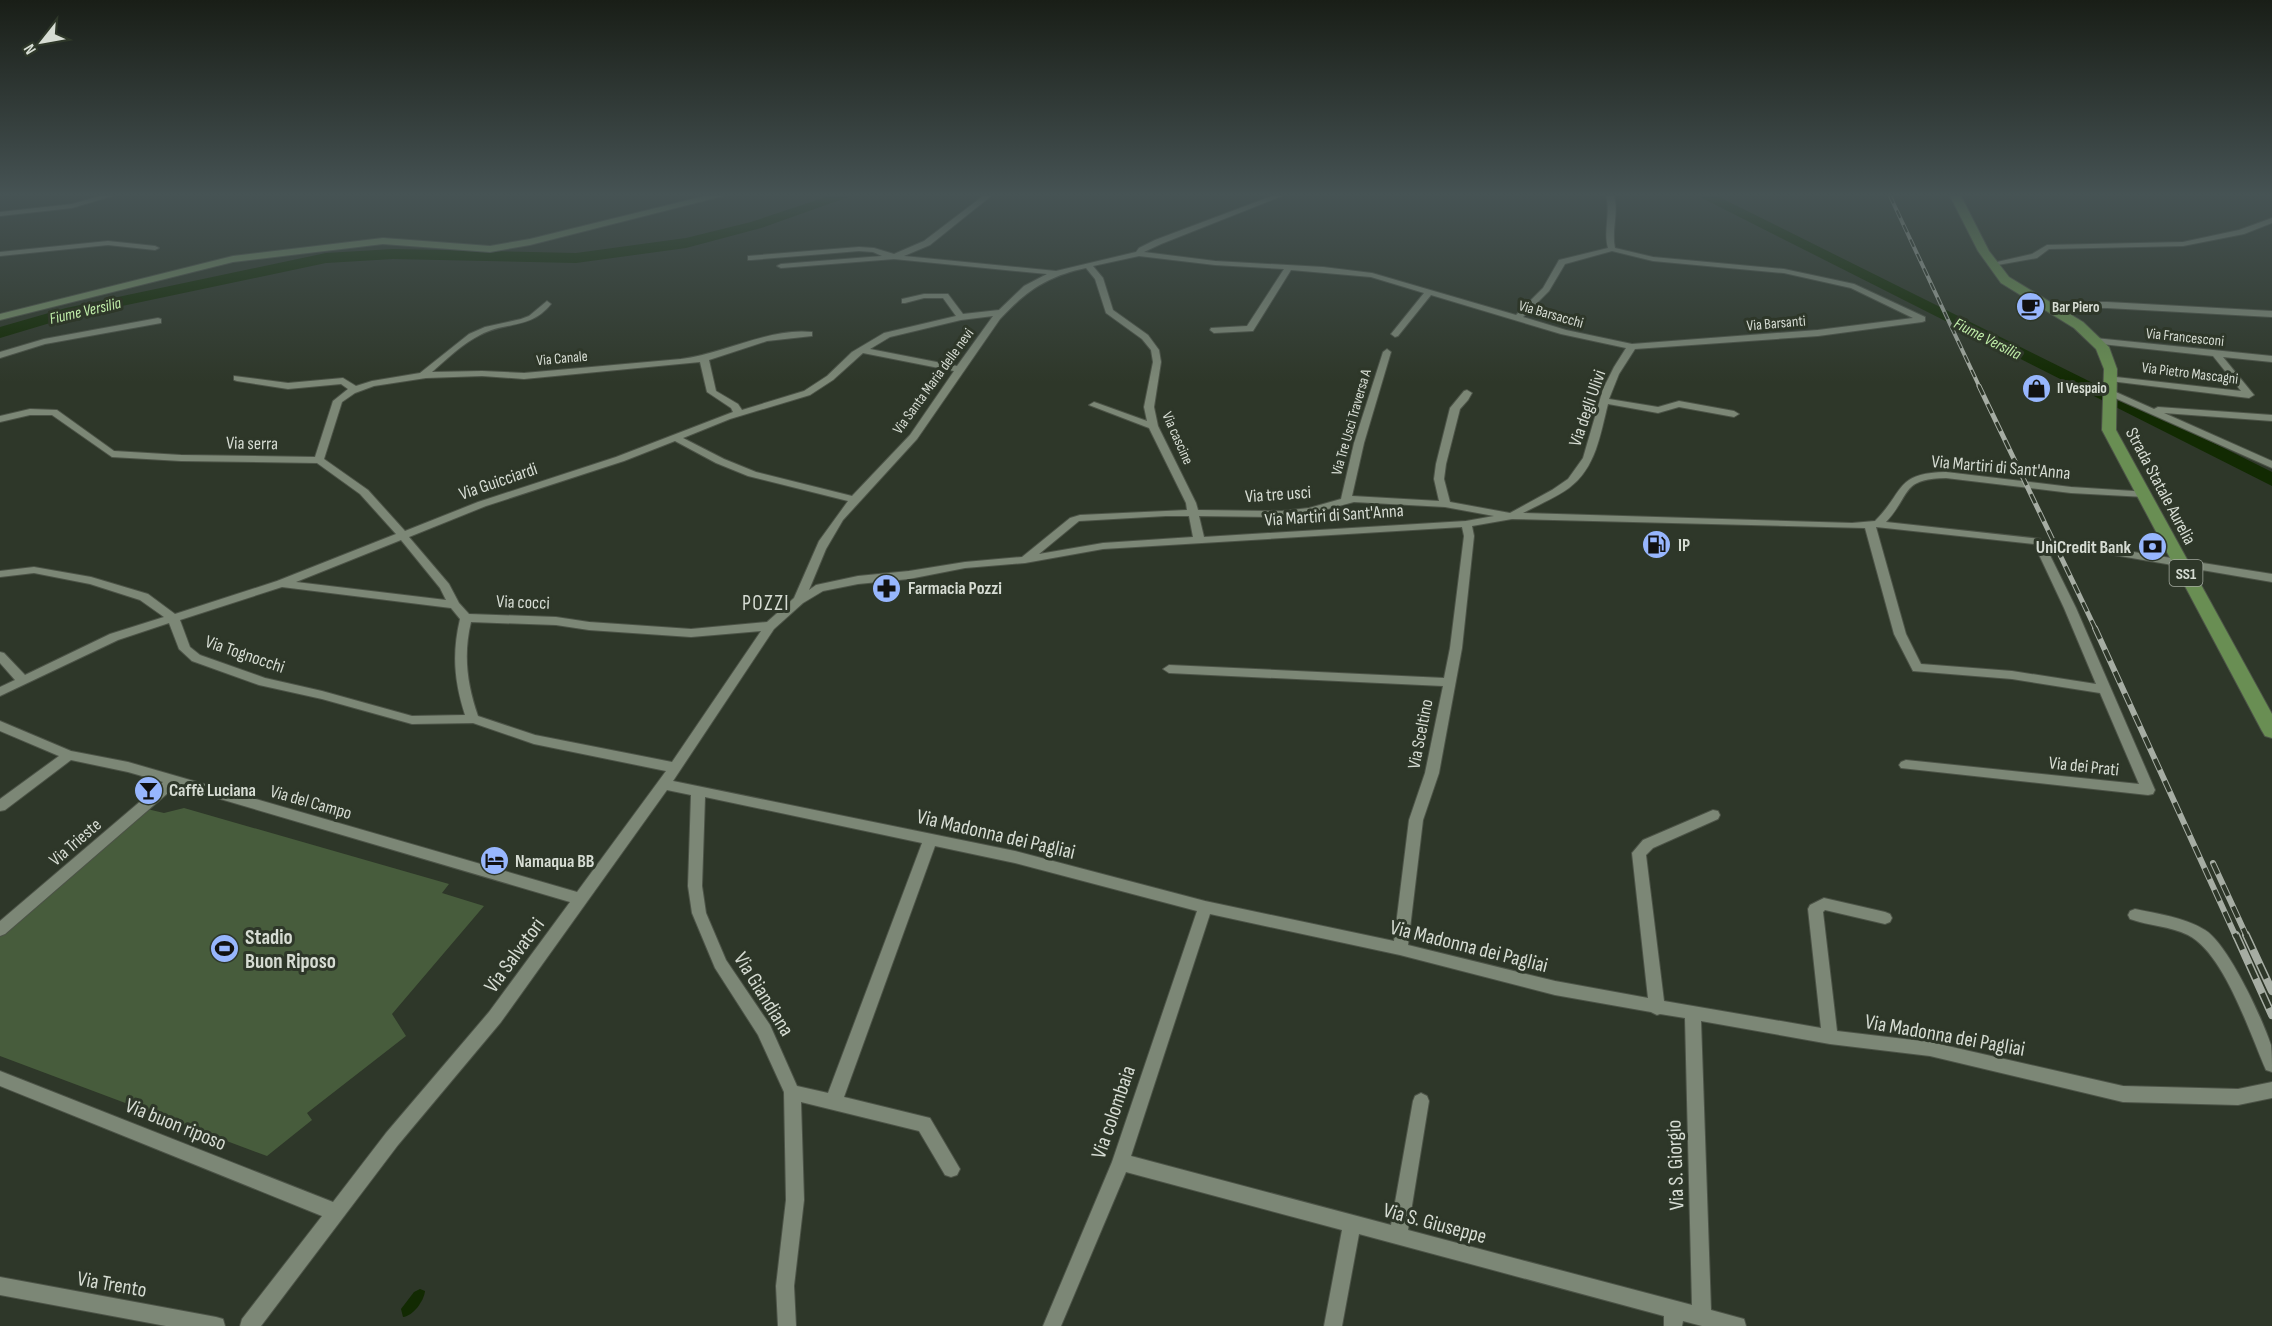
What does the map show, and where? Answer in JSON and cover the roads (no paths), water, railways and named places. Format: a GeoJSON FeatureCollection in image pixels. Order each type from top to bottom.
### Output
{"type":"FeatureCollection","features":[{"type":"Feature","properties":{"kind":"main road"},"geometry":{"type":"LineString","coordinates":[[0,317],[242,258]]}},
{"type":"Feature","properties":{"kind":"main road","name":"Strada Statale Aurelia"},"geometry":{"type":"LineString","coordinates":[[1989,258],[2010,284],[2070,320],[2095,341],[2109,360],[2110,378],[2106,414],[2109,430],[2272,730]]}},
{"type":"Feature","properties":{"kind":"street"},"geometry":{"type":"LineString","coordinates":[[781,266],[883,258]]}},
{"type":"Feature","properties":{"kind":"street"},"geometry":{"type":"LineString","coordinates":[[903,258],[1053,272]]}},
{"type":"Feature","properties":{"kind":"street","name":"Via Santa Maria delle nevi"},"geometry":{"type":"LineString","coordinates":[[799,600],[820,548],[830,532],[924,424],[957,369],[1003,312],[1027,288],[1053,272],[1089,267],[1124,258]]}},
{"type":"Feature","properties":{"kind":"street","name":"Via Barsacchi"},"geometry":{"type":"LineString","coordinates":[[1172,258],[1372,275],[1575,335],[1632,347]]}},
{"type":"Feature","properties":{"kind":"street"},"geometry":{"type":"LineString","coordinates":[[1518,318],[1546,289],[1562,262],[1578,258]]}},
{"type":"Feature","properties":{"kind":"street","name":"Via Barsanti"},"geometry":{"type":"LineString","coordinates":[[1632,347],[1818,333],[1922,319],[1854,286],[1812,276],[1652,258]]}},
{"type":"Feature","properties":{"kind":"street"},"geometry":{"type":"LineString","coordinates":[[1992,264],[2024,258]]}},
{"type":"Feature","properties":{"kind":"street","name":"Via cascine"},"geometry":{"type":"LineString","coordinates":[[1089,267],[1099,278],[1109,311],[1145,337],[1155,350],[1157,362],[1149,408],[1153,426],[1191,503],[1199,539]]}},
{"type":"Feature","properties":{"kind":"street"},"geometry":{"type":"LineString","coordinates":[[1214,330],[1250,329],[1289,267]]}},
{"type":"Feature","properties":{"kind":"street"},"geometry":{"type":"LineString","coordinates":[[1395,334],[1429,292]]}},
{"type":"Feature","properties":{"kind":"street"},"geometry":{"type":"LineString","coordinates":[[905,301],[924,296],[945,296],[961,317]]}},
{"type":"Feature","properties":{"kind":"street"},"geometry":{"type":"LineString","coordinates":[[422,376],[477,333],[528,321],[540,314],[547,304]]}},
{"type":"Feature","properties":{"kind":"street"},"geometry":{"type":"LineString","coordinates":[[2045,305],[2107,305],[2272,314]]}},
{"type":"Feature","properties":{"kind":"street","name":"Via Guicciardi"},"geometry":{"type":"LineString","coordinates":[[0,692],[105,641],[281,584],[482,504],[677,438],[739,414],[807,393],[830,378],[843,364],[887,335],[961,317],[1003,312]]}},
{"type":"Feature","properties":{"kind":"street"},"geometry":{"type":"LineString","coordinates":[[2258,314],[2272,325]]}},
{"type":"Feature","properties":{"kind":"street"},"geometry":{"type":"LineString","coordinates":[[0,355],[54,340],[158,321]]}},
{"type":"Feature","properties":{"kind":"street","name":"Via Canale"},"geometry":{"type":"LineString","coordinates":[[237,378],[288,387],[343,381],[354,389],[365,384],[422,376],[504,374],[524,376],[704,359],[766,339],[809,334]]}},
{"type":"Feature","properties":{"kind":"street","name":"Via Francesconi"},"geometry":{"type":"LineString","coordinates":[[2095,341],[2272,359]]}},
{"type":"Feature","properties":{"kind":"street","name":"Via degli Ulivi"},"geometry":{"type":"LineString","coordinates":[[1512,516],[1528,504],[1560,489],[1577,475],[1595,441],[1604,402],[1621,361],[1632,347]]}},
{"type":"Feature","properties":{"kind":"street"},"geometry":{"type":"LineString","coordinates":[[863,350],[957,369]]}},
{"type":"Feature","properties":{"kind":"street","name":"Via Tre Usci Traversa A"},"geometry":{"type":"LineString","coordinates":[[1346,500],[1359,443],[1387,352]]}},
{"type":"Feature","properties":{"kind":"street","name":"Via Pietro Mascagni"},"geometry":{"type":"LineString","coordinates":[[2110,378],[2249,395],[2216,354]]}},
{"type":"Feature","properties":{"kind":"street"},"geometry":{"type":"LineString","coordinates":[[704,359],[712,392],[735,406],[739,414]]}},
{"type":"Feature","properties":{"kind":"street"},"geometry":{"type":"LineString","coordinates":[[354,389],[343,394],[338,401],[319,460],[364,492],[417,549],[445,587],[454,605],[466,618],[460,638],[458,671],[473,719]]}},
{"type":"Feature","properties":{"kind":"street"},"geometry":{"type":"LineString","coordinates":[[1445,504],[1439,478],[1441,465],[1455,408],[1467,393]]}},
{"type":"Feature","properties":{"kind":"street"},"geometry":{"type":"LineString","coordinates":[[2109,393],[2272,465]]}},
{"type":"Feature","properties":{"kind":"street"},"geometry":{"type":"LineString","coordinates":[[1604,402],[1658,410],[1679,404],[1734,414]]}},
{"type":"Feature","properties":{"kind":"street"},"geometry":{"type":"LineString","coordinates":[[1094,405],[1153,426]]}},
{"type":"Feature","properties":{"kind":"street"},"geometry":{"type":"LineString","coordinates":[[2148,409],[2272,418]]}},
{"type":"Feature","properties":{"kind":"street","name":"Via serra"},"geometry":{"type":"LineString","coordinates":[[0,419],[30,412],[54,412],[112,454],[319,460]]}},
{"type":"Feature","properties":{"kind":"street"},"geometry":{"type":"LineString","coordinates":[[677,438],[720,461],[752,474],[855,501]]}},
{"type":"Feature","properties":{"kind":"street","name":"Via Martiri di Sant'Anna"},"geometry":{"type":"LineString","coordinates":[[1874,525],[1885,518],[1906,484],[1926,476],[1946,475],[2071,490],[2145,494]]}},
{"type":"Feature","properties":{"kind":"street","name":"Via tre usci"},"geometry":{"type":"LineString","coordinates":[[1025,560],[1077,519],[1099,515],[1282,514],[1309,511],[1346,500],[1388,499],[1445,504],[1512,516]]}},
{"type":"Feature","properties":{"kind":"street","name":"Via Martiri di Sant'Anna"},"geometry":{"type":"LineString","coordinates":[[799,600],[820,588],[849,582],[965,565],[1025,560],[1103,546],[1466,524],[1512,516],[1874,525],[2038,542]]}},
{"type":"Feature","properties":{"kind":"street","name":"Via Sceltino"},"geometry":{"type":"LineString","coordinates":[[1400,949],[1416,820],[1431,773],[1456,648],[1469,536],[1466,524]]}},
{"type":"Feature","properties":{"kind":"street"},"geometry":{"type":"LineString","coordinates":[[1874,525],[1900,634],[1917,668],[2012,675],[2103,689]]}},
{"type":"Feature","properties":{"kind":"street","name":"Via dei Prati"},"geometry":{"type":"LineString","coordinates":[[1906,765],[2148,790],[2070,608],[2038,542]]}},
{"type":"Feature","properties":{"kind":"street"},"geometry":{"type":"LineString","coordinates":[[2077,546],[2272,578]]}},
{"type":"Feature","properties":{"kind":"street"},"geometry":{"type":"LineString","coordinates":[[0,574],[34,570],[91,581],[144,597],[173,618]]}},
{"type":"Feature","properties":{"kind":"street"},"geometry":{"type":"LineString","coordinates":[[281,584],[454,605]]}},
{"type":"Feature","properties":{"kind":"street","name":"Via Salvatori"},"geometry":{"type":"LineString","coordinates":[[249,1326],[392,1139],[495,1017],[664,784],[770,626],[799,600]]}},
{"type":"Feature","properties":{"kind":"street","name":"Via Tognocchi"},"geometry":{"type":"LineString","coordinates":[[173,618],[185,649],[196,658],[263,682],[322,695],[412,720],[473,719],[534,739],[675,768]]}},
{"type":"Feature","properties":{"kind":"street","name":"Via cocci"},"geometry":{"type":"LineString","coordinates":[[466,618],[556,621],[589,626],[691,633],[770,626]]}},
{"type":"Feature","properties":{"kind":"street"},"geometry":{"type":"LineString","coordinates":[[0,656],[23,680]]}},
{"type":"Feature","properties":{"kind":"street"},"geometry":{"type":"LineString","coordinates":[[1169,669],[1448,682]]}},
{"type":"Feature","properties":{"kind":"street","name":"Via del Campo"},"geometry":{"type":"LineString","coordinates":[[3,730],[69,754],[128,767],[579,899]]}},
{"type":"Feature","properties":{"kind":"street"},"geometry":{"type":"LineString","coordinates":[[0,806],[69,754]]}},
{"type":"Feature","properties":{"kind":"street","name":"Via Trieste"},"geometry":{"type":"LineString","coordinates":[[0,930],[173,781]]}},
{"type":"Feature","properties":{"kind":"street","name":"Via Madonna dei Pagliai"},"geometry":{"type":"LineString","coordinates":[[664,784],[1015,857],[1205,907],[1400,949],[1555,988],[1657,1008],[1830,1036],[1930,1049],[2123,1094],[2238,1097],[2272,1090]]}},
{"type":"Feature","properties":{"kind":"street","name":"Via Giandiana"},"geometry":{"type":"LineString","coordinates":[[698,792],[695,886],[699,913],[720,963],[764,1030],[792,1092],[795,1200],[785,1286],[788,1326]]}},
{"type":"Feature","properties":{"kind":"street"},"geometry":{"type":"LineString","coordinates":[[1657,1008],[1639,853],[1648,844],[1713,815]]}},
{"type":"Feature","properties":{"kind":"street"},"geometry":{"type":"LineString","coordinates":[[833,1103],[930,841]]}},
{"type":"Feature","properties":{"kind":"street"},"geometry":{"type":"LineString","coordinates":[[1830,1036],[1815,909],[1824,904],[1885,918]]}},
{"type":"Feature","properties":{"kind":"street","name":"Via colombaia"},"geometry":{"type":"LineString","coordinates":[[1052,1326],[1121,1162],[1205,907]]}},
{"type":"Feature","properties":{"kind":"street"},"geometry":{"type":"LineString","coordinates":[[2135,915],[2182,926],[2210,941],[2225,965],[2272,1065]]}},
{"type":"Feature","properties":{"kind":"street","name":"Via S. Giorgio"},"geometry":{"type":"LineString","coordinates":[[1693,1013],[1702,1315]]}},
{"type":"Feature","properties":{"kind":"street","name":"Via buon riposo"},"geometry":{"type":"LineString","coordinates":[[0,1078],[334,1212]]}},
{"type":"Feature","properties":{"kind":"street"},"geometry":{"type":"LineString","coordinates":[[792,1092],[924,1124],[951,1168]]}},
{"type":"Feature","properties":{"kind":"street"},"geometry":{"type":"LineString","coordinates":[[1398,1237],[1421,1101]]}},
{"type":"Feature","properties":{"kind":"street","name":"Via S. Giuseppe"},"geometry":{"type":"LineString","coordinates":[[1121,1162],[1352,1223],[1674,1317],[1702,1315],[1737,1326]]}},
{"type":"Feature","properties":{"kind":"street"},"geometry":{"type":"LineString","coordinates":[[1333,1326],[1352,1223]]}},
{"type":"Feature","properties":{"kind":"street","name":"Via Trento"},"geometry":{"type":"LineString","coordinates":[[0,1286],[216,1326]]}},
{"type":"Feature","properties":{"kind":"waterway","name":"Fiume Versilia"},"geometry":{"type":"LineString","coordinates":[[0,333],[66,313],[328,258]]}},
{"type":"Feature","properties":{"kind":"waterway","name":"Fiume Versilia"},"geometry":{"type":"LineString","coordinates":[[571,258],[577,258]]}},
{"type":"Feature","properties":{"kind":"waterway","name":"Fiume Versilia"},"geometry":{"type":"LineString","coordinates":[[1829,258],[2272,480]]}},
{"type":"Feature","properties":{"kind":"railway"},"geometry":{"type":"LineString","coordinates":[[1919,258],[1980,388]]}},
{"type":"Feature","properties":{"kind":"railway"},"geometry":{"type":"LineString","coordinates":[[1979,386],[2096,630]]}},
{"type":"Feature","properties":{"kind":"railway"},"geometry":{"type":"LineString","coordinates":[[2095,628],[2236,937]]}},
{"type":"Feature","properties":{"kind":"railway"},"geometry":{"type":"LineString","coordinates":[[2213,863],[2247,937]]}},
{"type":"Feature","properties":{"kind":"railway"},"geometry":{"type":"LineString","coordinates":[[2236,935],[2272,1015]]}},
{"type":"Feature","properties":{"kind":"railway"},"geometry":{"type":"LineString","coordinates":[[2246,935],[2272,991]]}},
{"type":"Feature","properties":{"kind":"place","name":"Bar Piero"},"geometry":{"type":"Point","coordinates":[2031,307]}},
{"type":"Feature","properties":{"kind":"place","name":"Il Vespaio"},"geometry":{"type":"Point","coordinates":[2036,388]}},
{"type":"Feature","properties":{"kind":"place","name":"IP"},"geometry":{"type":"Point","coordinates":[1657,545]}},
{"type":"Feature","properties":{"kind":"place","name":"UniCredit Bank"},"geometry":{"type":"Point","coordinates":[2152,547]}},
{"type":"Feature","properties":{"kind":"place","name":"Farmacia Pozzi"},"geometry":{"type":"Point","coordinates":[887,588]}},
{"type":"Feature","properties":{"kind":"place","name":"Caffè Luciana"},"geometry":{"type":"Point","coordinates":[148,790]}},
{"type":"Feature","properties":{"kind":"place","name":"Namaqua BB"},"geometry":{"type":"Point","coordinates":[494,861]}},
{"type":"Feature","properties":{"kind":"place","name":"Stadio Buon Riposo"},"geometry":{"type":"Point","coordinates":[224,949]}},
{"type":"Feature","properties":{"kind":"district","name":"POZZI"},"geometry":{"type":"Point","coordinates":[766,603]}}]}
